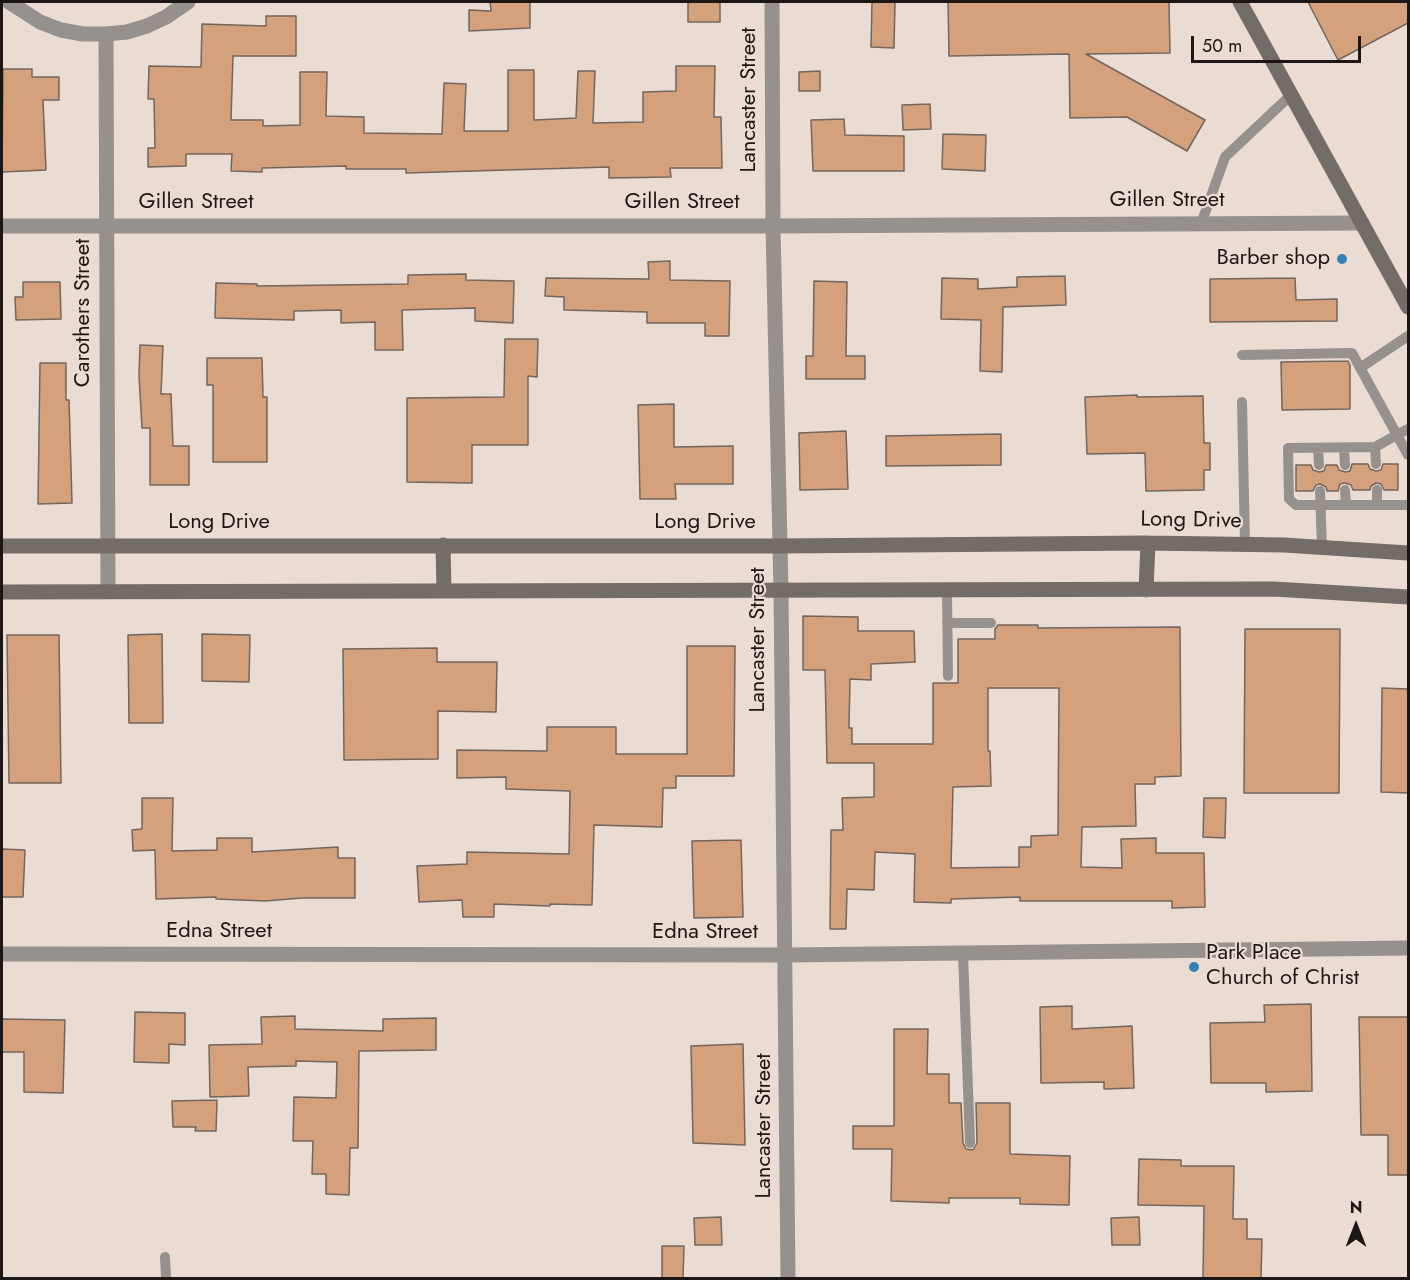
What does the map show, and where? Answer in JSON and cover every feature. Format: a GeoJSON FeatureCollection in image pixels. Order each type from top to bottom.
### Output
{"type":"FeatureCollection","features":[{"type":"Feature","properties":{"kind":"main road"},"geometry":{"type":"LineString","coordinates":[[1240,2],[1408,307]]}},
{"type":"Feature","properties":{"kind":"main road"},"geometry":{"type":"LineString","coordinates":[[1146,590],[1148,543]]}},
{"type":"Feature","properties":{"kind":"main road","name":"Long Drive"},"geometry":{"type":"LineString","coordinates":[[2,546],[780,546],[1148,543],[1245,544],[1408,553]]}},
{"type":"Feature","properties":{"kind":"main road"},"geometry":{"type":"LineString","coordinates":[[443,545],[444,591]]}},
{"type":"Feature","properties":{"kind":"main road"},"geometry":{"type":"LineString","coordinates":[[2,592],[1274,589],[1408,597]]}},
{"type":"Feature","properties":{"kind":"street"},"geometry":{"type":"LineString","coordinates":[[9,2],[40,22],[61,30],[83,34],[106,34],[147,26],[166,17],[188,2]]}},
{"type":"Feature","properties":{"kind":"street","name":"Lancaster Street"},"geometry":{"type":"LineString","coordinates":[[772,2],[773,226],[786,955],[788,1278]]}},
{"type":"Feature","properties":{"kind":"street","name":"Carothers Street"},"geometry":{"type":"LineString","coordinates":[[106,34],[108,591]]}},
{"type":"Feature","properties":{"kind":"street","name":"Gillen Street"},"geometry":{"type":"LineString","coordinates":[[2,226],[1362,223]]}},
{"type":"Feature","properties":{"kind":"street","name":"Edna Street"},"geometry":{"type":"LineString","coordinates":[[2,954],[786,955],[1408,948]]}},
{"type":"Feature","properties":{"kind":"lane"},"geometry":{"type":"LineString","coordinates":[[1201,224],[1224,157],[1291,95]]}},
{"type":"Feature","properties":{"kind":"lane"},"geometry":{"type":"LineString","coordinates":[[1360,368],[1408,336]]}},
{"type":"Feature","properties":{"kind":"lane"},"geometry":{"type":"LineString","coordinates":[[1242,355],[1352,353],[1408,455]]}},
{"type":"Feature","properties":{"kind":"lane"},"geometry":{"type":"LineString","coordinates":[[1242,402],[1245,544]]}},
{"type":"Feature","properties":{"kind":"lane"},"geometry":{"type":"LineString","coordinates":[[1408,429],[1375,447],[1288,448],[1289,499],[1296,506],[1408,505]]}},
{"type":"Feature","properties":{"kind":"lane"},"geometry":{"type":"LineString","coordinates":[[1375,447],[1376,464]]}},
{"type":"Feature","properties":{"kind":"lane"},"geometry":{"type":"LineString","coordinates":[[1318,448],[1319,465]]}},
{"type":"Feature","properties":{"kind":"lane"},"geometry":{"type":"LineString","coordinates":[[1344,448],[1345,465]]}},
{"type":"Feature","properties":{"kind":"lane"},"geometry":{"type":"LineString","coordinates":[[1345,490],[1346,506]]}},
{"type":"Feature","properties":{"kind":"lane"},"geometry":{"type":"LineString","coordinates":[[1377,490],[1377,505]]}},
{"type":"Feature","properties":{"kind":"lane"},"geometry":{"type":"LineString","coordinates":[[1320,491],[1322,548]]}},
{"type":"Feature","properties":{"kind":"lane"},"geometry":{"type":"LineString","coordinates":[[947,590],[948,676]]}},
{"type":"Feature","properties":{"kind":"lane"},"geometry":{"type":"LineString","coordinates":[[947,623],[991,623]]}},
{"type":"Feature","properties":{"kind":"lane"},"geometry":{"type":"LineString","coordinates":[[963,954],[970,1143]]}},
{"type":"Feature","properties":{"kind":"lane"},"geometry":{"type":"LineString","coordinates":[[165,1257],[166,1278]]}},
{"type":"Feature","properties":{"kind":"building"},"geometry":{"type":"Polygon","coordinates":[[[490,2],[530,2],[530,28],[469,31],[469,10],[491,11],[490,2]]]}},
{"type":"Feature","properties":{"kind":"building"},"geometry":{"type":"Polygon","coordinates":[[[688,2],[720,2],[720,22],[688,22],[688,2]]]}},
{"type":"Feature","properties":{"kind":"building"},"geometry":{"type":"Polygon","coordinates":[[[872,2],[895,2],[894,48],[871,47],[872,2]]]}},
{"type":"Feature","properties":{"kind":"building"},"geometry":{"type":"Polygon","coordinates":[[[948,2],[1169,2],[1170,53],[1086,54],[1205,120],[1187,151],[1127,117],[1070,118],[1069,54],[949,56],[948,2]]]}},
{"type":"Feature","properties":{"kind":"building"},"geometry":{"type":"Polygon","coordinates":[[[1308,2],[1408,2],[1408,23],[1338,60],[1308,2]]]}},
{"type":"Feature","properties":{"kind":"building"},"geometry":{"type":"Polygon","coordinates":[[[266,16],[296,16],[296,56],[233,56],[231,120],[263,120],[263,126],[300,125],[300,72],[327,72],[326,116],[364,117],[364,133],[442,134],[444,83],[466,84],[464,131],[508,131],[508,70],[534,70],[534,120],[576,118],[578,71],[595,71],[593,123],[643,122],[643,92],[676,91],[676,66],[715,66],[714,117],[721,117],[722,168],[670,168],[671,177],[609,178],[609,167],[406,173],[406,169],[346,169],[346,166],[262,168],[262,172],[231,171],[232,154],[186,154],[186,166],[148,167],[148,148],[155,148],[154,99],[148,99],[149,66],[201,67],[202,24],[266,26],[266,16]]]}},
{"type":"Feature","properties":{"kind":"building"},"geometry":{"type":"Polygon","coordinates":[[[3,69],[32,69],[32,77],[59,77],[59,100],[43,100],[46,170],[2,172],[3,69]]]}},
{"type":"Feature","properties":{"kind":"building"},"geometry":{"type":"Polygon","coordinates":[[[820,71],[820,91],[799,91],[799,72],[820,71]]]}},
{"type":"Feature","properties":{"kind":"building"},"geometry":{"type":"Polygon","coordinates":[[[930,104],[931,129],[903,130],[902,105],[930,104]]]}},
{"type":"Feature","properties":{"kind":"building"},"geometry":{"type":"Polygon","coordinates":[[[844,119],[845,135],[904,136],[904,171],[813,171],[811,120],[844,119]]]}},
{"type":"Feature","properties":{"kind":"building"},"geometry":{"type":"Polygon","coordinates":[[[943,134],[986,135],[985,171],[942,169],[943,134]]]}},
{"type":"Feature","properties":{"kind":"building"},"geometry":{"type":"Polygon","coordinates":[[[670,261],[670,280],[730,281],[729,336],[705,336],[705,323],[647,323],[647,312],[564,310],[564,297],[545,296],[546,278],[649,279],[648,262],[670,261]]]}},
{"type":"Feature","properties":{"kind":"building"},"geometry":{"type":"Polygon","coordinates":[[[466,274],[466,280],[514,281],[513,323],[475,321],[475,308],[402,310],[403,350],[375,350],[375,322],[341,323],[341,310],[294,311],[294,320],[215,318],[216,283],[257,284],[257,286],[408,284],[408,275],[466,274]]]}},
{"type":"Feature","properties":{"kind":"building"},"geometry":{"type":"Polygon","coordinates":[[[1065,276],[1066,305],[1003,307],[1002,372],[980,371],[981,320],[941,319],[942,278],[978,279],[978,289],[1017,287],[1017,277],[1065,276]]]}},
{"type":"Feature","properties":{"kind":"building"},"geometry":{"type":"Polygon","coordinates":[[[1295,278],[1296,300],[1337,299],[1337,321],[1210,322],[1210,279],[1295,278]]]}},
{"type":"Feature","properties":{"kind":"building"},"geometry":{"type":"Polygon","coordinates":[[[814,281],[847,282],[846,356],[865,356],[865,379],[806,379],[806,356],[813,356],[814,281]]]}},
{"type":"Feature","properties":{"kind":"building"},"geometry":{"type":"Polygon","coordinates":[[[23,282],[60,282],[61,319],[16,320],[15,297],[23,297],[23,282]]]}},
{"type":"Feature","properties":{"kind":"building"},"geometry":{"type":"Polygon","coordinates":[[[505,339],[538,339],[537,377],[528,376],[528,445],[472,445],[472,483],[407,482],[407,398],[504,397],[505,339]]]}},
{"type":"Feature","properties":{"kind":"building"},"geometry":{"type":"Polygon","coordinates":[[[140,345],[163,346],[161,394],[171,394],[173,446],[189,446],[189,485],[150,485],[150,428],[142,428],[140,345]]]}},
{"type":"Feature","properties":{"kind":"building"},"geometry":{"type":"Polygon","coordinates":[[[207,358],[262,358],[263,397],[267,397],[267,462],[213,462],[213,385],[207,385],[207,358]]]}},
{"type":"Feature","properties":{"kind":"building"},"geometry":{"type":"Polygon","coordinates":[[[1348,361],[1350,365],[1350,409],[1282,410],[1281,362],[1348,361]]]}},
{"type":"Feature","properties":{"kind":"building"},"geometry":{"type":"Polygon","coordinates":[[[40,363],[66,363],[72,503],[38,504],[40,363]]]}},
{"type":"Feature","properties":{"kind":"building"},"geometry":{"type":"Polygon","coordinates":[[[1137,395],[1137,397],[1203,396],[1204,443],[1210,443],[1210,470],[1204,470],[1204,490],[1146,491],[1145,453],[1087,454],[1085,397],[1137,395]]]}},
{"type":"Feature","properties":{"kind":"building"},"geometry":{"type":"Polygon","coordinates":[[[674,404],[674,447],[733,446],[733,484],[675,484],[676,499],[640,499],[638,405],[674,404]]]}},
{"type":"Feature","properties":{"kind":"building"},"geometry":{"type":"Polygon","coordinates":[[[846,431],[848,489],[800,490],[799,433],[846,431]]]}},
{"type":"Feature","properties":{"kind":"building"},"geometry":{"type":"Polygon","coordinates":[[[1001,434],[1001,465],[886,466],[886,436],[1001,434]]]}},
{"type":"Feature","properties":{"kind":"building"},"geometry":{"type":"Polygon","coordinates":[[[1352,464],[1368,464],[1370,469],[1376,471],[1381,470],[1383,464],[1398,464],[1398,490],[1384,490],[1381,484],[1376,483],[1371,486],[1370,490],[1353,490],[1351,485],[1345,483],[1340,484],[1338,491],[1327,491],[1326,487],[1320,484],[1316,485],[1313,491],[1296,491],[1296,465],[1311,465],[1313,470],[1319,472],[1324,471],[1326,465],[1337,465],[1339,470],[1345,472],[1350,471],[1352,464]]]}},
{"type":"Feature","properties":{"kind":"building"},"geometry":{"type":"Polygon","coordinates":[[[803,616],[858,617],[858,631],[914,631],[915,662],[871,664],[871,680],[850,679],[849,728],[852,728],[852,744],[933,744],[933,683],[958,683],[958,639],[995,639],[995,629],[998,625],[1038,625],[1038,628],[1180,627],[1181,776],[1155,777],[1155,784],[1135,784],[1136,826],[1082,827],[1081,867],[1122,868],[1121,839],[1156,838],[1156,853],[1204,853],[1205,907],[1172,908],[1172,901],[1020,901],[1020,897],[951,899],[951,903],[914,902],[915,854],[875,852],[874,890],[847,889],[846,929],[830,929],[831,830],[843,830],[842,798],[874,797],[874,763],[827,763],[825,670],[803,670],[803,616]],[[988,688],[988,751],[990,751],[991,786],[953,787],[951,868],[1019,867],[1019,847],[1031,847],[1031,836],[1058,835],[1059,688],[988,688]]]}},
{"type":"Feature","properties":{"kind":"building"},"geometry":{"type":"Polygon","coordinates":[[[1245,629],[1340,629],[1339,793],[1244,793],[1245,629]]]}},
{"type":"Feature","properties":{"kind":"building"},"geometry":{"type":"Polygon","coordinates":[[[162,634],[163,723],[129,723],[128,635],[162,634]]]}},
{"type":"Feature","properties":{"kind":"building"},"geometry":{"type":"Polygon","coordinates":[[[202,634],[250,635],[249,682],[202,681],[202,634]]]}},
{"type":"Feature","properties":{"kind":"building"},"geometry":{"type":"Polygon","coordinates":[[[7,635],[59,635],[61,783],[9,783],[7,635]]]}},
{"type":"Feature","properties":{"kind":"building"},"geometry":{"type":"Polygon","coordinates":[[[687,646],[735,646],[734,776],[676,776],[676,788],[663,788],[662,827],[594,825],[592,905],[494,904],[494,917],[463,917],[462,900],[419,902],[417,866],[467,864],[467,852],[569,854],[570,791],[506,789],[506,777],[457,778],[457,750],[547,751],[547,727],[616,727],[616,754],[687,754],[687,646]]]}},
{"type":"Feature","properties":{"kind":"building"},"geometry":{"type":"Polygon","coordinates":[[[437,648],[437,662],[497,662],[496,712],[438,711],[438,759],[344,760],[343,649],[437,648]]]}},
{"type":"Feature","properties":{"kind":"building"},"geometry":{"type":"Polygon","coordinates":[[[1382,688],[1408,689],[1408,793],[1381,792],[1382,688]]]}},
{"type":"Feature","properties":{"kind":"building"},"geometry":{"type":"Polygon","coordinates":[[[142,798],[173,798],[172,851],[217,850],[217,838],[252,838],[252,852],[338,847],[338,858],[355,858],[355,898],[265,901],[216,899],[216,897],[156,899],[155,850],[133,851],[132,830],[142,829],[142,798]]]}},
{"type":"Feature","properties":{"kind":"building"},"geometry":{"type":"Polygon","coordinates":[[[1204,798],[1226,798],[1225,838],[1203,837],[1204,798]]]}},
{"type":"Feature","properties":{"kind":"building"},"geometry":{"type":"Polygon","coordinates":[[[741,840],[743,917],[694,918],[692,841],[741,840]]]}},
{"type":"Feature","properties":{"kind":"building"},"geometry":{"type":"Polygon","coordinates":[[[2,849],[25,850],[23,897],[2,897],[2,849]]]}},
{"type":"Feature","properties":{"kind":"building"},"geometry":{"type":"Polygon","coordinates":[[[1311,1004],[1312,1091],[1266,1092],[1266,1083],[1211,1083],[1210,1023],[1265,1022],[1264,1005],[1311,1004]]]}},
{"type":"Feature","properties":{"kind":"building"},"geometry":{"type":"Polygon","coordinates":[[[1072,1006],[1072,1029],[1132,1026],[1134,1088],[1104,1089],[1104,1082],[1041,1083],[1040,1007],[1072,1006]]]}},
{"type":"Feature","properties":{"kind":"building"},"geometry":{"type":"Polygon","coordinates":[[[135,1012],[185,1013],[185,1045],[169,1044],[169,1063],[134,1062],[135,1012]]]}},
{"type":"Feature","properties":{"kind":"building"},"geometry":{"type":"Polygon","coordinates":[[[295,1016],[295,1029],[383,1031],[383,1019],[436,1018],[436,1050],[359,1051],[358,1148],[350,1148],[349,1195],[326,1194],[326,1174],[312,1174],[313,1141],[293,1141],[294,1097],[336,1098],[337,1062],[296,1061],[296,1066],[248,1067],[249,1096],[210,1097],[209,1045],[262,1044],[261,1017],[295,1016]]]}},
{"type":"Feature","properties":{"kind":"building"},"geometry":{"type":"Polygon","coordinates":[[[1359,1017],[1408,1017],[1408,1175],[1388,1175],[1388,1135],[1361,1135],[1359,1017]]]}},
{"type":"Feature","properties":{"kind":"building"},"geometry":{"type":"Polygon","coordinates":[[[2,1019],[65,1020],[63,1093],[24,1092],[24,1052],[2,1052],[2,1019]]]}},
{"type":"Feature","properties":{"kind":"building"},"geometry":{"type":"Polygon","coordinates":[[[894,1029],[928,1029],[927,1074],[949,1074],[949,1103],[961,1103],[963,1143],[966,1149],[973,1150],[977,1143],[976,1103],[1010,1103],[1010,1154],[1070,1156],[1069,1205],[1020,1204],[1020,1198],[949,1198],[949,1203],[891,1201],[892,1149],[853,1149],[853,1126],[894,1126],[894,1029]]]}},
{"type":"Feature","properties":{"kind":"building"},"geometry":{"type":"Polygon","coordinates":[[[743,1044],[745,1145],[693,1143],[691,1046],[743,1044]]]}},
{"type":"Feature","properties":{"kind":"building"},"geometry":{"type":"Polygon","coordinates":[[[217,1100],[216,1131],[195,1131],[196,1127],[173,1127],[172,1101],[217,1100]]]}},
{"type":"Feature","properties":{"kind":"building"},"geometry":{"type":"Polygon","coordinates":[[[1139,1159],[1181,1160],[1181,1166],[1234,1166],[1233,1219],[1247,1219],[1247,1239],[1262,1239],[1261,1278],[1203,1278],[1204,1206],[1138,1205],[1139,1159]]]}},
{"type":"Feature","properties":{"kind":"building"},"geometry":{"type":"Polygon","coordinates":[[[721,1217],[722,1245],[695,1245],[694,1218],[721,1217]]]}},
{"type":"Feature","properties":{"kind":"building"},"geometry":{"type":"Polygon","coordinates":[[[1139,1217],[1140,1245],[1112,1245],[1111,1218],[1139,1217]]]}},
{"type":"Feature","properties":{"kind":"building"},"geometry":{"type":"Polygon","coordinates":[[[662,1246],[684,1246],[683,1278],[662,1278],[662,1246]]]}},
{"type":"Feature","properties":{"kind":"place","name":"Barber shop"},"geometry":{"type":"Point","coordinates":[1342,259]}},
{"type":"Feature","properties":{"kind":"place","name":"Park Place Church of Christ"},"geometry":{"type":"Point","coordinates":[1194,967]}}]}
